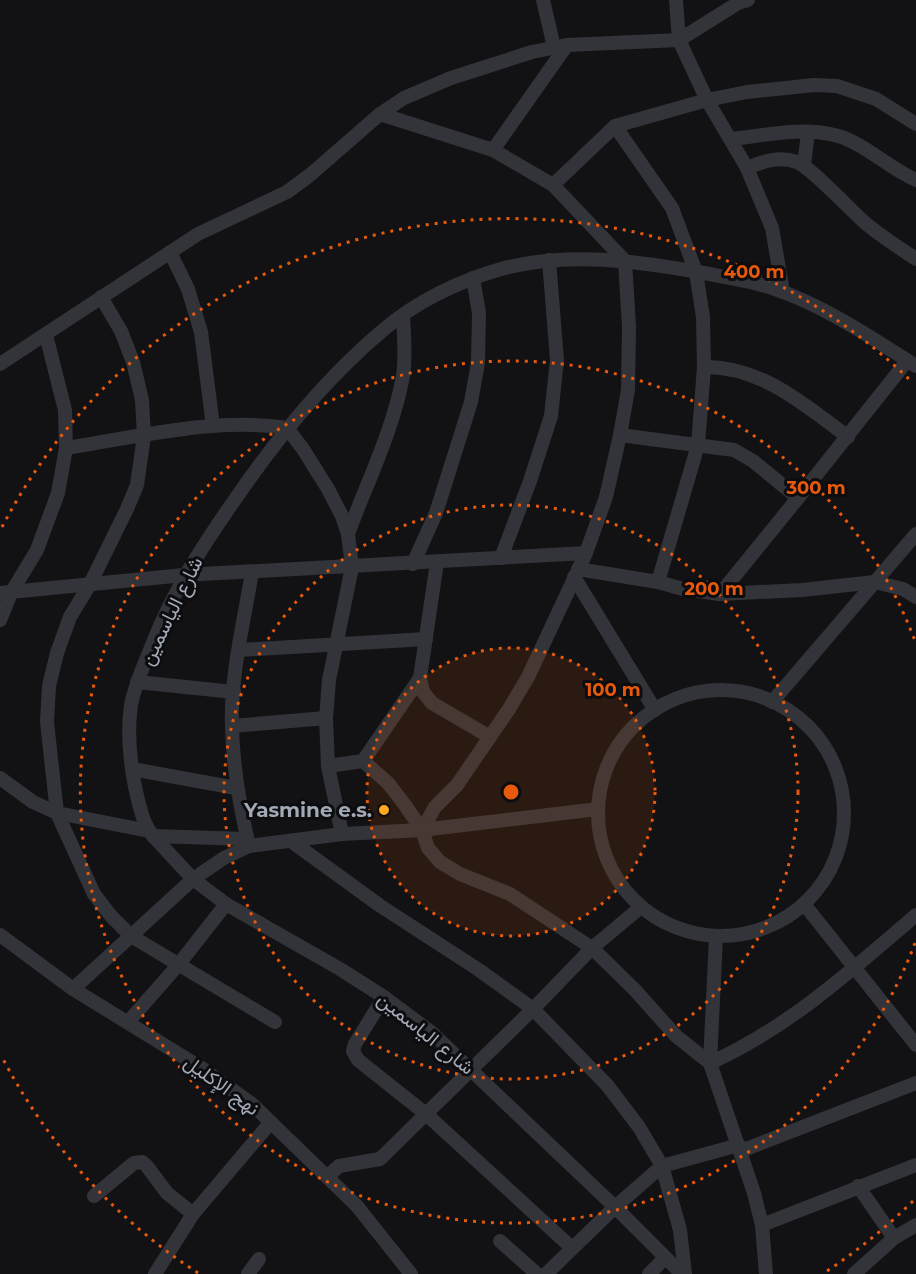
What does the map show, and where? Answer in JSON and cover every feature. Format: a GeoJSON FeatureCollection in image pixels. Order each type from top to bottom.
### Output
{"type":"FeatureCollection","features":[{"type":"Feature","properties":{"kind":"street"},"geometry":{"type":"LineString","coordinates":[[543,0],[560,46]]}},
{"type":"Feature","properties":{"kind":"street"},"geometry":{"type":"LineString","coordinates":[[676,0],[679,40],[707,100],[747,168],[772,228],[783,292]]}},
{"type":"Feature","properties":{"kind":"street"},"geometry":{"type":"LineString","coordinates":[[0,364],[215,225],[263,205],[287,192],[380,114],[404,98],[451,78],[531,52],[560,46],[679,40],[738,3],[748,0]]}},
{"type":"Feature","properties":{"kind":"street"},"geometry":{"type":"LineString","coordinates":[[493,150],[560,46]]}},
{"type":"Feature","properties":{"kind":"street"},"geometry":{"type":"LineString","coordinates":[[553,185],[615,126],[707,100],[797,87],[837,86],[876,99],[916,124]]}},
{"type":"Feature","properties":{"kind":"street"},"geometry":{"type":"LineString","coordinates":[[380,114],[493,150],[553,185],[625,261],[629,327],[628,390],[620,435],[606,497],[586,553],[528,677],[457,785],[435,807],[423,830]]}},
{"type":"Feature","properties":{"kind":"street"},"geometry":{"type":"LineString","coordinates":[[615,126],[672,208],[696,272],[703,317],[704,367],[698,445],[658,582]]}},
{"type":"Feature","properties":{"kind":"street"},"geometry":{"type":"LineString","coordinates":[[731,139],[808,133],[833,134],[854,142],[894,169],[916,180]]}},
{"type":"Feature","properties":{"kind":"street"},"geometry":{"type":"LineString","coordinates":[[804,165],[808,133]]}},
{"type":"Feature","properties":{"kind":"street"},"geometry":{"type":"LineString","coordinates":[[747,168],[777,159],[804,165],[865,223],[916,259]]}},
{"type":"Feature","properties":{"kind":"street"},"geometry":{"type":"LineString","coordinates":[[170,252],[188,289],[201,332],[213,426]]}},
{"type":"Feature","properties":{"kind":"street"},"geometry":{"type":"LineString","coordinates":[[501,558],[551,416],[556,360],[549,260]]}},
{"type":"Feature","properties":{"kind":"street","name":"شارع الياسمين"},"geometry":{"type":"LineString","coordinates":[[684,1274],[431,1032],[384,997],[340,969],[226,904],[193,879],[151,833],[140,809],[132,769],[131,707],[137,682],[160,624],[184,575],[287,428],[344,366],[384,329],[425,301],[472,278],[502,268],[549,260],[625,261],[729,278],[783,292],[878,341],[912,363]]}},
{"type":"Feature","properties":{"kind":"street"},"geometry":{"type":"LineString","coordinates":[[413,564],[436,513],[471,402],[478,363],[479,313],[472,278]]}},
{"type":"Feature","properties":{"kind":"street"},"geometry":{"type":"LineString","coordinates":[[101,297],[121,331],[133,362],[142,400],[144,436],[136,485],[127,509],[90,584],[70,617],[57,653],[49,686],[47,722],[57,813],[94,894],[131,936],[275,1022]]}},
{"type":"Feature","properties":{"kind":"street"},"geometry":{"type":"LineString","coordinates":[[348,534],[384,445],[402,377],[405,354],[403,316]]}},
{"type":"Feature","properties":{"kind":"street"},"geometry":{"type":"LineString","coordinates":[[0,620],[6,593],[37,550],[58,493],[66,448],[65,410],[46,334]]}},
{"type":"Feature","properties":{"kind":"street"},"geometry":{"type":"LineString","coordinates":[[720,594],[848,437],[912,363]]}},
{"type":"Feature","properties":{"kind":"street"},"geometry":{"type":"LineString","coordinates":[[704,367],[737,369],[772,384],[797,399],[848,437]]}},
{"type":"Feature","properties":{"kind":"street"},"geometry":{"type":"LineString","coordinates":[[66,448],[213,426],[262,424],[287,428],[303,449],[342,516],[348,534],[352,567],[329,680],[326,718],[328,766],[342,834]]}},
{"type":"Feature","properties":{"kind":"street"},"geometry":{"type":"LineString","coordinates":[[620,435],[718,447],[740,453],[798,498]]}},
{"type":"Feature","properties":{"kind":"street"},"geometry":{"type":"LineString","coordinates":[[772,702],[916,534]]}},
{"type":"Feature","properties":{"kind":"street"},"geometry":{"type":"LineString","coordinates":[[6,593],[184,575],[586,553]]}},
{"type":"Feature","properties":{"kind":"street"},"geometry":{"type":"LineString","coordinates":[[437,562],[420,678],[423,693],[432,703],[490,737]]}},
{"type":"Feature","properties":{"kind":"street"},"geometry":{"type":"LineString","coordinates":[[248,843],[236,788],[232,726],[234,692],[252,572]]}},
{"type":"Feature","properties":{"kind":"street"},"geometry":{"type":"LineString","coordinates":[[576,573],[658,582],[683,589],[720,594],[802,590],[875,582],[903,589],[916,597]]}},
{"type":"Feature","properties":{"kind":"street"},"geometry":{"type":"LineString","coordinates":[[576,573],[655,710]]}},
{"type":"Feature","properties":{"kind":"street"},"geometry":{"type":"LineString","coordinates":[[240,650],[426,639]]}},
{"type":"Feature","properties":{"kind":"street"},"geometry":{"type":"LineString","coordinates":[[328,766],[363,761],[420,678]]}},
{"type":"Feature","properties":{"kind":"street"},"geometry":{"type":"LineString","coordinates":[[137,682],[234,692]]}},
{"type":"Feature","properties":{"kind":"street"},"geometry":{"type":"LineString","coordinates":[[712,691],[739,692],[772,702],[801,720],[819,741],[833,764],[841,791],[843,818],[835,859],[822,883],[804,904],[782,920],[757,931],[716,937],[676,928],[641,907],[622,886],[608,862],[600,836],[598,809],[602,781],[612,756],[628,733],[655,710],[685,696],[712,691]]}},
{"type":"Feature","properties":{"kind":"street"},"geometry":{"type":"LineString","coordinates":[[232,726],[326,718]]}},
{"type":"Feature","properties":{"kind":"street"},"geometry":{"type":"LineString","coordinates":[[363,761],[388,783],[423,830],[428,848],[440,862],[460,874],[510,894],[592,948],[635,990],[676,1036],[710,1063]]}},
{"type":"Feature","properties":{"kind":"street"},"geometry":{"type":"LineString","coordinates":[[132,769],[236,788]]}},
{"type":"Feature","properties":{"kind":"street"},"geometry":{"type":"LineString","coordinates":[[0,777],[33,802],[57,813],[151,833],[248,843],[291,841],[342,834],[423,830],[598,809]]}},
{"type":"Feature","properties":{"kind":"street"},"geometry":{"type":"LineString","coordinates":[[291,841],[379,905],[479,970],[533,1009],[613,1092],[639,1127],[662,1166],[680,1230],[684,1274]]}},
{"type":"Feature","properties":{"kind":"street"},"geometry":{"type":"LineString","coordinates":[[73,989],[193,879],[248,843]]}},
{"type":"Feature","properties":{"kind":"street"},"geometry":{"type":"LineString","coordinates":[[128,1022],[179,964],[226,904]]}},
{"type":"Feature","properties":{"kind":"street"},"geometry":{"type":"LineString","coordinates":[[804,904],[916,1045]]}},
{"type":"Feature","properties":{"kind":"street"},"geometry":{"type":"LineString","coordinates":[[328,1176],[339,1166],[380,1159],[472,1070],[592,948],[641,907]]}},
{"type":"Feature","properties":{"kind":"street"},"geometry":{"type":"LineString","coordinates":[[710,1063],[768,1033],[855,968],[916,915]]}},
{"type":"Feature","properties":{"kind":"street"},"geometry":{"type":"LineString","coordinates":[[0,921],[2,937]]}},
{"type":"Feature","properties":{"kind":"street","name":"نهج الإكليل"},"geometry":{"type":"LineString","coordinates":[[2,937],[73,989],[231,1088],[271,1122],[357,1206],[405,1272]]}},
{"type":"Feature","properties":{"kind":"street"},"geometry":{"type":"LineString","coordinates":[[716,937],[710,1063],[740,1148],[762,1225],[766,1274]]}},
{"type":"Feature","properties":{"kind":"street"},"geometry":{"type":"LineString","coordinates":[[384,997],[354,1044],[353,1051],[358,1060],[426,1114],[572,1248]]}},
{"type":"Feature","properties":{"kind":"street"},"geometry":{"type":"LineString","coordinates":[[546,1274],[615,1207],[662,1166],[740,1148],[916,1083]]}},
{"type":"Feature","properties":{"kind":"street"},"geometry":{"type":"LineString","coordinates":[[155,1274],[193,1214],[271,1122]]}},
{"type":"Feature","properties":{"kind":"street"},"geometry":{"type":"LineString","coordinates":[[94,1196],[134,1163],[142,1162],[168,1193],[193,1214]]}},
{"type":"Feature","properties":{"kind":"street"},"geometry":{"type":"LineString","coordinates":[[762,1225],[916,1165]]}},
{"type":"Feature","properties":{"kind":"street"},"geometry":{"type":"LineString","coordinates":[[858,1186],[894,1238]]}},
{"type":"Feature","properties":{"kind":"street"},"geometry":{"type":"LineString","coordinates":[[854,1274],[894,1238],[916,1225]]}},
{"type":"Feature","properties":{"kind":"street"},"geometry":{"type":"LineString","coordinates":[[500,1241],[537,1274]]}},
{"type":"Feature","properties":{"kind":"street"},"geometry":{"type":"LineString","coordinates":[[650,1274],[665,1258]]}},
{"type":"Feature","properties":{"kind":"street"},"geometry":{"type":"LineString","coordinates":[[248,1274],[258,1259]]}},
{"type":"Feature","properties":{"kind":"place","name":"Yasmine e.s."},"geometry":{"type":"Point","coordinates":[384,810]}}]}
